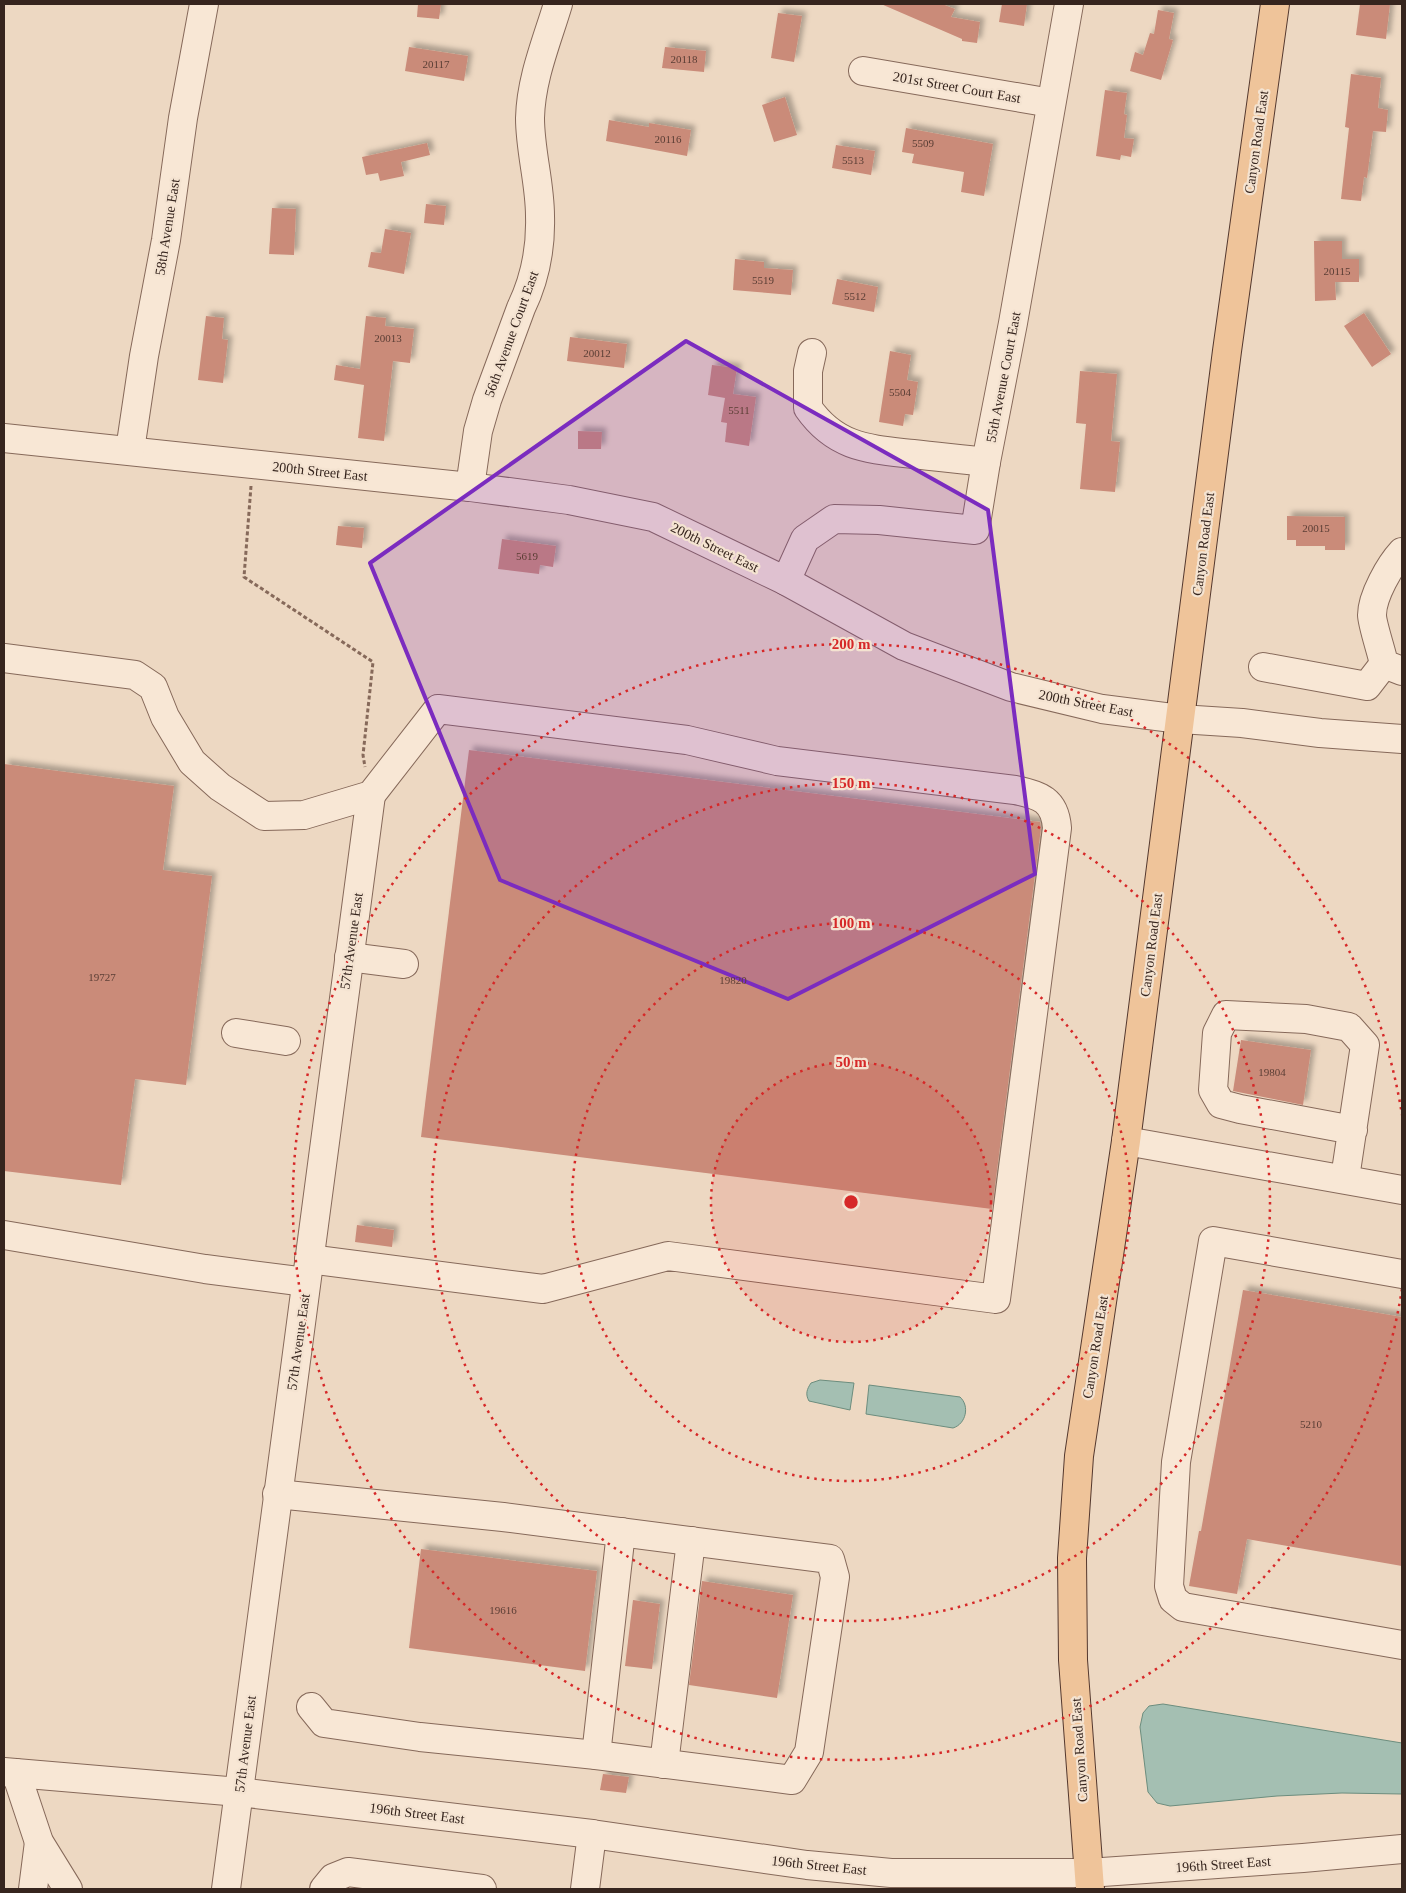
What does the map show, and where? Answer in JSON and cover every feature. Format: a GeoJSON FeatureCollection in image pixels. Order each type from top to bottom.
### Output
{"type":"FeatureCollection","features":[{"type":"Feature","properties":{"kind":"main road","name":"Canyon Road East"},"geometry":{"type":"LineString","coordinates":[[1089,1881],[1073,1660],[1072,1558],[1079,1456],[1126,1140],[1275,4]]}},
{"type":"Feature","properties":{"kind":"street","name":"58th Avenue East"},"geometry":{"type":"LineString","coordinates":[[130,450],[144,356],[166,240],[183,118],[204,4]]}},
{"type":"Feature","properties":{"kind":"street","name":"56th Avenue Court East"},"geometry":{"type":"LineString","coordinates":[[470,487],[478,431],[487,400],[528,293],[538,252],[540,214],[530,118],[534,83],[558,4]]}},
{"type":"Feature","properties":{"kind":"street","name":"55th Avenue Court East"},"geometry":{"type":"LineString","coordinates":[[786,581],[805,539],[834,519],[879,520],[975,530],[1069,4]]}},
{"type":"Feature","properties":{"kind":"street","name":"201st Street Court East"},"geometry":{"type":"LineString","coordinates":[[863,71],[1051,103]]}},
{"type":"Feature","properties":{"kind":"street"},"geometry":{"type":"LineString","coordinates":[[812,353],[808,371],[808,408],[815,418],[839,438],[865,448],[986,462]]}},
{"type":"Feature","properties":{"kind":"street","name":"200th Street East"},"geometry":{"type":"LineString","coordinates":[[4,438],[470,487],[569,500],[653,517],[786,581],[904,646],[1011,687],[1102,709],[1180,719],[1242,723],[1320,733],[1402,739]]}},
{"type":"Feature","properties":{"kind":"street"},"geometry":{"type":"LineString","coordinates":[[1263,667],[1367,686],[1393,668],[1372,615],[1376,597],[1387,574],[1402,552]]}},
{"type":"Feature","properties":{"kind":"street"},"geometry":{"type":"LineString","coordinates":[[4,658],[135,675],[153,687],[165,717],[192,762],[220,787],[264,816],[304,815],[370,795],[438,709],[687,740],[778,761],[1015,790],[1042,798],[1050,806],[1056,817],[1057,828],[996,1299],[668,1256],[544,1289],[308,1270],[205,1269],[4,1235]]}},
{"type":"Feature","properties":{"kind":"street","name":"57th Avenue East"},"geometry":{"type":"LineString","coordinates":[[226,1889],[370,795]]}},
{"type":"Feature","properties":{"kind":"street"},"geometry":{"type":"LineString","coordinates":[[349,957],[404,964]]}},
{"type":"Feature","properties":{"kind":"street"},"geometry":{"type":"LineString","coordinates":[[1345,1178],[1365,1045],[1349,1027],[1306,1019],[1226,1015],[1217,1033],[1213,1090],[1221,1104],[1352,1130]]}},
{"type":"Feature","properties":{"kind":"street"},"geometry":{"type":"LineString","coordinates":[[236,1033],[286,1041]]}},
{"type":"Feature","properties":{"kind":"street"},"geometry":{"type":"LineString","coordinates":[[1126,1140],[1345,1178],[1402,1190]]}},
{"type":"Feature","properties":{"kind":"street"},"geometry":{"type":"LineString","coordinates":[[1402,1274],[1213,1241],[1176,1462],[1169,1586],[1173,1599],[1183,1607],[1402,1644]]}},
{"type":"Feature","properties":{"kind":"street"},"geometry":{"type":"LineString","coordinates":[[277,1494],[503,1517],[830,1558],[835,1577],[809,1752],[792,1780],[596,1755],[420,1737],[334,1725],[324,1723],[311,1707]]}},
{"type":"Feature","properties":{"kind":"street"},"geometry":{"type":"LineString","coordinates":[[596,1755],[621,1532]]}},
{"type":"Feature","properties":{"kind":"street"},"geometry":{"type":"LineString","coordinates":[[664,1764],[691,1541]]}},
{"type":"Feature","properties":{"kind":"street"},"geometry":{"type":"LineString","coordinates":[[10,1773],[39,1842],[68,1889]]}},
{"type":"Feature","properties":{"kind":"street","name":"196th Street East"},"geometry":{"type":"LineString","coordinates":[[10,1773],[239,1792],[592,1834],[807,1865],[850,1879],[891,1873],[1089,1881],[1402,1849]]}},
{"type":"Feature","properties":{"kind":"street"},"geometry":{"type":"LineString","coordinates":[[585,1889],[592,1834]]}},
{"type":"Feature","properties":{"kind":"street"},"geometry":{"type":"LineString","coordinates":[[33,1889],[39,1842]]}},
{"type":"Feature","properties":{"kind":"street"},"geometry":{"type":"LineString","coordinates":[[324,1889],[333,1878],[348,1872],[482,1889]]}},
{"type":"Feature","properties":{"kind":"path"},"geometry":{"type":"LineString","coordinates":[[253,463],[244,577],[373,662],[363,755],[370,795]]}},
{"type":"Feature","properties":{"kind":"highlighted area"},"geometry":{"type":"Polygon","coordinates":[[[686,341],[988,510],[1035,874],[788,999],[500,880],[370,563],[686,341]]]}},
{"type":"Feature","properties":{"kind":"shaded area"},"geometry":{"type":"Polygon","coordinates":[[[820,1380],[854,1383],[850,1410],[809,1401],[808,1387],[811,1383],[820,1380]]]}},
{"type":"Feature","properties":{"kind":"shaded area"},"geometry":{"type":"Polygon","coordinates":[[[869,1385],[960,1397],[966,1410],[964,1419],[953,1428],[866,1414],[869,1385]]]}},
{"type":"Feature","properties":{"kind":"shaded area"},"geometry":{"type":"Polygon","coordinates":[[[1163,1704],[1402,1743],[1402,1794],[1342,1793],[1277,1796],[1170,1806],[1157,1803],[1148,1792],[1140,1727],[1143,1713],[1149,1706],[1163,1704]]]}},
{"type":"Feature","properties":{"kind":"building"},"geometry":{"type":"Polygon","coordinates":[[[418,4],[441,4],[439,19],[417,17],[418,4]]]}},
{"type":"Feature","properties":{"kind":"building"},"geometry":{"type":"Polygon","coordinates":[[[881,4],[942,4],[955,9],[951,17],[980,22],[977,43],[962,41],[962,39],[881,4]]]}},
{"type":"Feature","properties":{"kind":"building"},"geometry":{"type":"Polygon","coordinates":[[[1002,4],[1027,4],[1024,26],[999,22],[1002,4]]]}},
{"type":"Feature","properties":{"kind":"building"},"geometry":{"type":"Polygon","coordinates":[[[1360,4],[1390,4],[1386,39],[1356,35],[1360,4]]]}},
{"type":"Feature","properties":{"kind":"building"},"geometry":{"type":"Polygon","coordinates":[[[1158,10],[1174,13],[1169,39],[1173,40],[1161,80],[1130,71],[1135,52],[1143,55],[1150,33],[1154,34],[1158,10]]]}},
{"type":"Feature","properties":{"kind":"building"},"geometry":{"type":"Polygon","coordinates":[[[778,13],[802,16],[794,62],[771,58],[778,13]]]}},
{"type":"Feature","properties":{"kind":"building"},"geometry":{"type":"Polygon","coordinates":[[[409,47],[468,56],[464,81],[405,71],[409,47]]]}},
{"type":"Feature","properties":{"kind":"building"},"geometry":{"type":"Polygon","coordinates":[[[665,47],[706,51],[704,72],[662,68],[665,47]]]}},
{"type":"Feature","properties":{"kind":"building"},"geometry":{"type":"Polygon","coordinates":[[[1351,74],[1381,78],[1378,108],[1388,110],[1386,132],[1373,131],[1367,178],[1364,177],[1361,201],[1341,199],[1349,128],[1345,127],[1351,74]]]}},
{"type":"Feature","properties":{"kind":"building"},"geometry":{"type":"Polygon","coordinates":[[[1105,90],[1127,93],[1124,114],[1127,115],[1124,138],[1134,139],[1131,157],[1121,155],[1120,160],[1096,156],[1105,90]]]}},
{"type":"Feature","properties":{"kind":"building"},"geometry":{"type":"Polygon","coordinates":[[[785,97],[797,135],[774,142],[762,105],[785,97]]]}},
{"type":"Feature","properties":{"kind":"building"},"geometry":{"type":"Polygon","coordinates":[[[609,120],[649,127],[649,123],[691,130],[687,156],[606,141],[609,120]]]}},
{"type":"Feature","properties":{"kind":"building"},"geometry":{"type":"Polygon","coordinates":[[[906,128],[993,144],[984,196],[961,192],[964,172],[912,163],[914,154],[902,152],[906,128]]]}},
{"type":"Feature","properties":{"kind":"building"},"geometry":{"type":"Polygon","coordinates":[[[427,143],[430,155],[401,162],[404,176],[380,181],[378,173],[366,175],[362,157],[427,143]]]}},
{"type":"Feature","properties":{"kind":"building"},"geometry":{"type":"Polygon","coordinates":[[[836,145],[875,151],[871,175],[832,168],[836,145]]]}},
{"type":"Feature","properties":{"kind":"building"},"geometry":{"type":"Polygon","coordinates":[[[426,204],[446,206],[444,225],[424,223],[426,204]]]}},
{"type":"Feature","properties":{"kind":"building"},"geometry":{"type":"Polygon","coordinates":[[[272,208],[296,209],[294,255],[269,254],[272,208]]]}},
{"type":"Feature","properties":{"kind":"building"},"geometry":{"type":"Polygon","coordinates":[[[385,229],[411,233],[404,274],[368,267],[371,252],[381,253],[385,229]]]}},
{"type":"Feature","properties":{"kind":"building"},"geometry":{"type":"Polygon","coordinates":[[[1314,241],[1342,241],[1342,259],[1359,259],[1359,282],[1335,282],[1336,300],[1315,301],[1314,241]]]}},
{"type":"Feature","properties":{"kind":"building"},"geometry":{"type":"Polygon","coordinates":[[[735,259],[764,262],[764,268],[793,270],[791,295],[733,290],[735,259]]]}},
{"type":"Feature","properties":{"kind":"building"},"geometry":{"type":"Polygon","coordinates":[[[837,279],[878,287],[874,312],[832,304],[837,279]]]}},
{"type":"Feature","properties":{"kind":"building"},"geometry":{"type":"Polygon","coordinates":[[[1364,313],[1391,354],[1372,367],[1344,326],[1364,313]]]}},
{"type":"Feature","properties":{"kind":"building"},"geometry":{"type":"Polygon","coordinates":[[[206,316],[224,318],[222,339],[228,340],[223,383],[198,380],[206,316]]]}},
{"type":"Feature","properties":{"kind":"building"},"geometry":{"type":"Polygon","coordinates":[[[366,316],[386,318],[385,326],[414,329],[410,363],[393,361],[384,441],[358,438],[364,385],[334,380],[336,365],[360,369],[366,316]]]}},
{"type":"Feature","properties":{"kind":"building"},"geometry":{"type":"Polygon","coordinates":[[[570,337],[627,344],[624,368],[567,361],[570,337]]]}},
{"type":"Feature","properties":{"kind":"building"},"geometry":{"type":"Polygon","coordinates":[[[890,351],[911,355],[907,380],[918,382],[913,415],[905,414],[903,426],[879,422],[890,351]]]}},
{"type":"Feature","properties":{"kind":"building"},"geometry":{"type":"Polygon","coordinates":[[[712,365],[737,368],[733,394],[756,397],[749,446],[725,442],[727,423],[721,422],[725,398],[708,395],[712,365]]]}},
{"type":"Feature","properties":{"kind":"building"},"geometry":{"type":"Polygon","coordinates":[[[1080,371],[1117,374],[1111,441],[1120,442],[1115,492],[1080,489],[1086,424],[1076,423],[1080,371]]]}},
{"type":"Feature","properties":{"kind":"building"},"geometry":{"type":"Polygon","coordinates":[[[578,431],[602,432],[601,449],[578,449],[578,431]]]}},
{"type":"Feature","properties":{"kind":"building"},"geometry":{"type":"Polygon","coordinates":[[[1287,516],[1345,517],[1345,550],[1325,550],[1325,546],[1296,546],[1296,540],[1287,540],[1287,516]]]}},
{"type":"Feature","properties":{"kind":"building"},"geometry":{"type":"Polygon","coordinates":[[[338,526],[364,528],[362,548],[336,545],[338,526]]]}},
{"type":"Feature","properties":{"kind":"building"},"geometry":{"type":"Polygon","coordinates":[[[502,539],[556,546],[553,567],[540,565],[539,574],[498,569],[502,539]]]}},
{"type":"Feature","properties":{"kind":"building"},"geometry":{"type":"Polygon","coordinates":[[[469,750],[1040,822],[1041,828],[992,1209],[421,1137],[469,750]]]}},
{"type":"Feature","properties":{"kind":"building"},"geometry":{"type":"Polygon","coordinates":[[[4,764],[174,786],[163,870],[212,876],[186,1085],[135,1079],[121,1185],[4,1171],[4,764]]]}},
{"type":"Feature","properties":{"kind":"building"},"geometry":{"type":"Polygon","coordinates":[[[1241,1040],[1311,1050],[1303,1105],[1233,1091],[1241,1040]]]}},
{"type":"Feature","properties":{"kind":"building"},"geometry":{"type":"Polygon","coordinates":[[[357,1225],[394,1230],[392,1247],[355,1242],[357,1225]]]}},
{"type":"Feature","properties":{"kind":"building"},"geometry":{"type":"Polygon","coordinates":[[[1243,1290],[1402,1317],[1402,1566],[1247,1539],[1237,1594],[1189,1586],[1199,1531],[1201,1531],[1243,1290]]]}},
{"type":"Feature","properties":{"kind":"building"},"geometry":{"type":"Polygon","coordinates":[[[421,1549],[597,1571],[585,1671],[409,1648],[421,1549]]]}},
{"type":"Feature","properties":{"kind":"building"},"geometry":{"type":"Polygon","coordinates":[[[702,1581],[793,1595],[777,1698],[689,1685],[702,1581]]]}},
{"type":"Feature","properties":{"kind":"building"},"geometry":{"type":"Polygon","coordinates":[[[633,1600],[660,1604],[652,1669],[625,1666],[633,1600]]]}},
{"type":"Feature","properties":{"kind":"building"},"geometry":{"type":"Polygon","coordinates":[[[603,1774],[629,1777],[626,1793],[600,1790],[603,1774]]]}}]}
